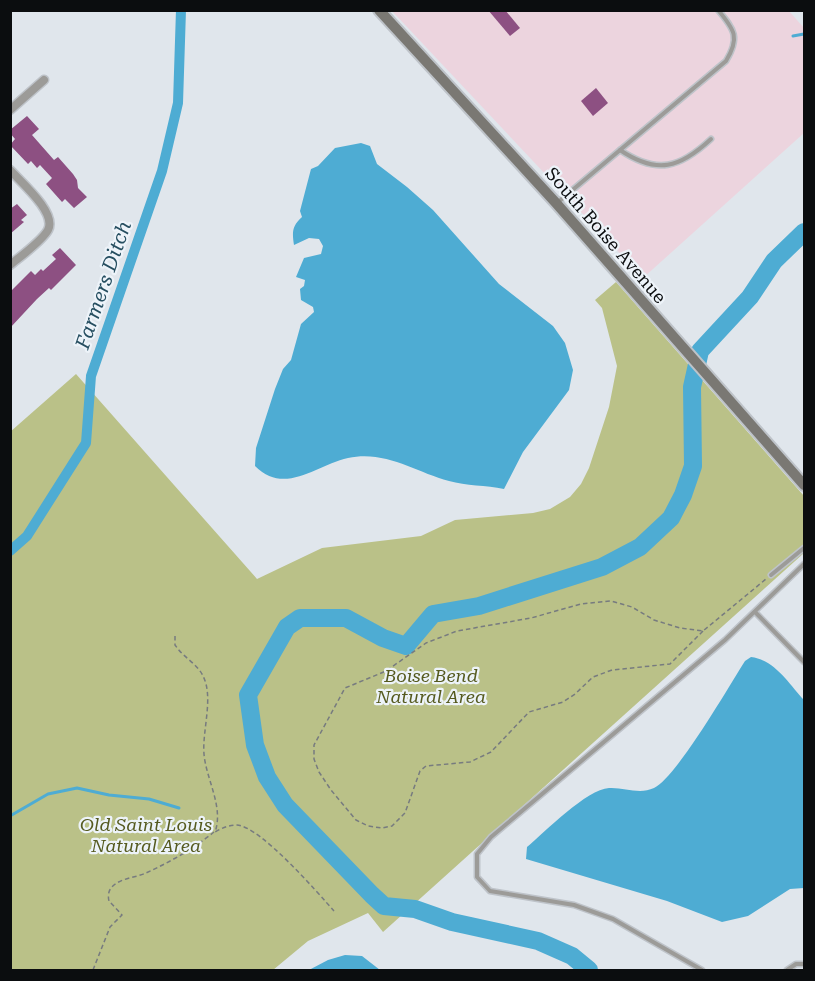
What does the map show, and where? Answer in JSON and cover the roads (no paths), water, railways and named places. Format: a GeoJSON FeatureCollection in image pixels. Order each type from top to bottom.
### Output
{"type":"FeatureCollection","features":[{"type":"Feature","properties":{"kind":"main road","name":"South Boise Avenue"},"geometry":{"type":"LineString","coordinates":[[379,10],[556,203],[804,485]]}},
{"type":"Feature","properties":{"kind":"street"},"geometry":{"type":"LineString","coordinates":[[10,110],[44,80]]}},
{"type":"Feature","properties":{"kind":"street"},"geometry":{"type":"LineString","coordinates":[[10,170],[47,212],[50,224],[46,233],[10,265]]}},
{"type":"Feature","properties":{"kind":"lane"},"geometry":{"type":"LineString","coordinates":[[556,203],[726,61],[734,48],[734,36],[728,23],[717,10]]}},
{"type":"Feature","properties":{"kind":"lane"},"geometry":{"type":"LineString","coordinates":[[620,150],[634,160],[648,164],[679,164],[693,156],[711,139]]}},
{"type":"Feature","properties":{"kind":"lane"},"geometry":{"type":"LineString","coordinates":[[771,575],[804,548]]}},
{"type":"Feature","properties":{"kind":"lane"},"geometry":{"type":"LineString","coordinates":[[702,970],[613,919],[574,905],[490,891],[477,877],[477,854],[491,837],[725,640],[804,564]]}},
{"type":"Feature","properties":{"kind":"lane"},"geometry":{"type":"LineString","coordinates":[[755,612],[804,662]]}},
{"type":"Feature","properties":{"kind":"lane"},"geometry":{"type":"LineString","coordinates":[[787,970],[796,964],[804,964]]}},
{"type":"Feature","properties":{"kind":"water"},"geometry":{"type":"Polygon","coordinates":[[[361,143],[370,146],[377,164],[433,210],[499,284],[553,326],[565,343],[573,370],[569,390],[523,452],[504,489],[449,481],[388,459],[375,457],[348,458],[301,476],[289,478],[266,475],[255,466],[256,448],[275,389],[283,369],[291,360],[301,324],[314,312],[313,307],[301,300],[300,289],[304,286],[305,280],[296,277],[304,258],[321,254],[323,246],[319,239],[309,238],[294,245],[293,236],[295,226],[302,217],[300,211],[311,169],[318,166],[335,148],[361,143]]]}},
{"type":"Feature","properties":{"kind":"water"},"geometry":{"type":"Polygon","coordinates":[[[751,657],[760,659],[774,668],[804,700],[804,888],[790,889],[748,916],[722,922],[667,901],[526,859],[527,847],[566,812],[589,796],[609,788],[648,790],[664,781],[715,710],[745,661],[751,657]]]}},
{"type":"Feature","properties":{"kind":"water"},"geometry":{"type":"Polygon","coordinates":[[[345,955],[362,956],[380,970],[309,970],[328,960],[345,955]]]}},
{"type":"Feature","properties":{"kind":"waterway","name":"Farmers Ditch"},"geometry":{"type":"LineString","coordinates":[[10,551],[27,536],[86,443],[91,376],[162,171],[178,103],[181,10]]}},
{"type":"Feature","properties":{"kind":"waterway"},"geometry":{"type":"LineString","coordinates":[[793,36],[804,34]]}},
{"type":"Feature","properties":{"kind":"waterway"},"geometry":{"type":"LineString","coordinates":[[589,970],[572,956],[538,941],[452,922],[415,909],[384,906],[285,805],[267,777],[255,745],[248,695],[287,627],[300,618],[346,618],[383,638],[406,646],[433,614],[479,606],[602,567],[640,547],[671,518],[683,495],[693,466],[692,387],[700,351],[750,297],[774,261],[804,232]]}},
{"type":"Feature","properties":{"kind":"waterway"},"geometry":{"type":"LineString","coordinates":[[10,816],[48,794],[77,788],[109,795],[149,799],[179,808]]}},
{"type":"Feature","properties":{"kind":"park label","name":"Boise Bend Natural Area"},"geometry":{"type":"Point","coordinates":[431,685]}},
{"type":"Feature","properties":{"kind":"park label","name":"Old Saint Louis Natural Area"},"geometry":{"type":"Point","coordinates":[146,834]}}]}
